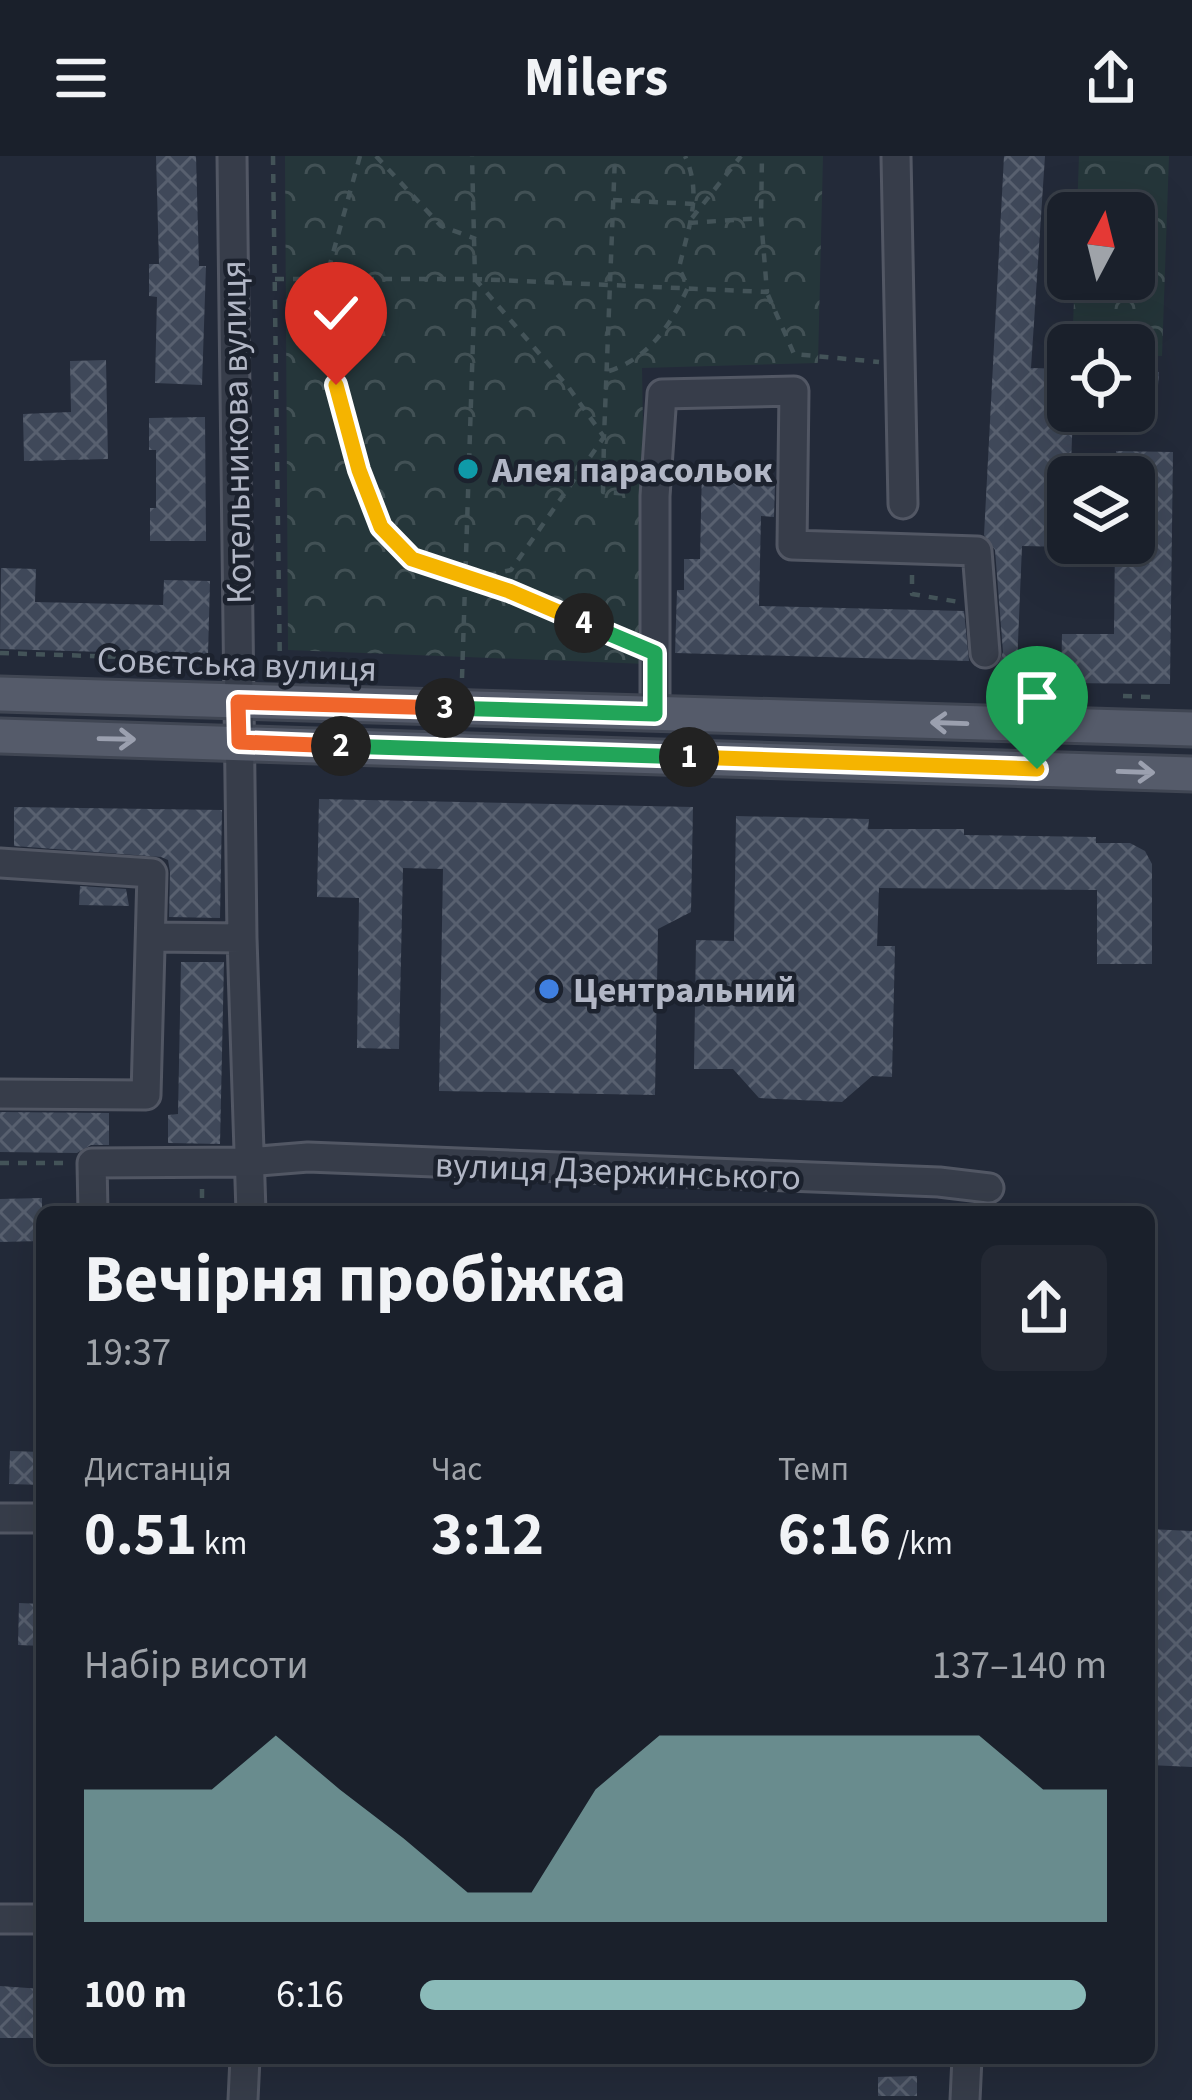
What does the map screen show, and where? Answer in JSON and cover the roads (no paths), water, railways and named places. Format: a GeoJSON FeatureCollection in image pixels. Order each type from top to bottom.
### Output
{"type":"FeatureCollection","features":[{"type":"Feature","properties":{"kind":"main road","name":"Совєтська вулиця"},"geometry":{"type":"LineString","coordinates":[[0,694],[1192,730]]}},
{"type":"Feature","properties":{"kind":"main road"},"geometry":{"type":"LineString","coordinates":[[0,736],[1192,774]]}},
{"type":"Feature","properties":{"kind":"street","name":"Котельникова вулиця"},"geometry":{"type":"LineString","coordinates":[[232,156],[242,938],[251,1206]]}},
{"type":"Feature","properties":{"kind":"street"},"geometry":{"type":"LineString","coordinates":[[896,156],[903,504]]}},
{"type":"Feature","properties":{"kind":"street"},"geometry":{"type":"LineString","coordinates":[[655,714],[655,496],[662,394],[794,391],[792,545],[976,551],[985,653]]}},
{"type":"Feature","properties":{"kind":"street"},"geometry":{"type":"LineString","coordinates":[[0,863],[152,873],[146,1095],[0,1094]]}},
{"type":"Feature","properties":{"kind":"street"},"geometry":{"type":"LineString","coordinates":[[152,937],[242,938]]}},
{"type":"Feature","properties":{"kind":"street","name":"вулиця Дзержинського"},"geometry":{"type":"LineString","coordinates":[[93,1206],[92,1162],[308,1157],[939,1182],[988,1188]]}},
{"type":"Feature","properties":{"kind":"street"},"geometry":{"type":"LineString","coordinates":[[0,1518],[36,1518]]}},
{"type":"Feature","properties":{"kind":"street"},"geometry":{"type":"LineString","coordinates":[[0,1918],[36,1918]]}},
{"type":"Feature","properties":{"kind":"street"},"geometry":{"type":"LineString","coordinates":[[243,2100],[244,2064]]}},
{"type":"Feature","properties":{"kind":"street"},"geometry":{"type":"LineString","coordinates":[[964,2100],[967,2064]]}},
{"type":"Feature","properties":{"kind":"place","name":"Алея парасольок"},"geometry":{"type":"Point","coordinates":[468,469]}},
{"type":"Feature","properties":{"kind":"place","name":"Центральний"},"geometry":{"type":"Point","coordinates":[549,989]}}]}
